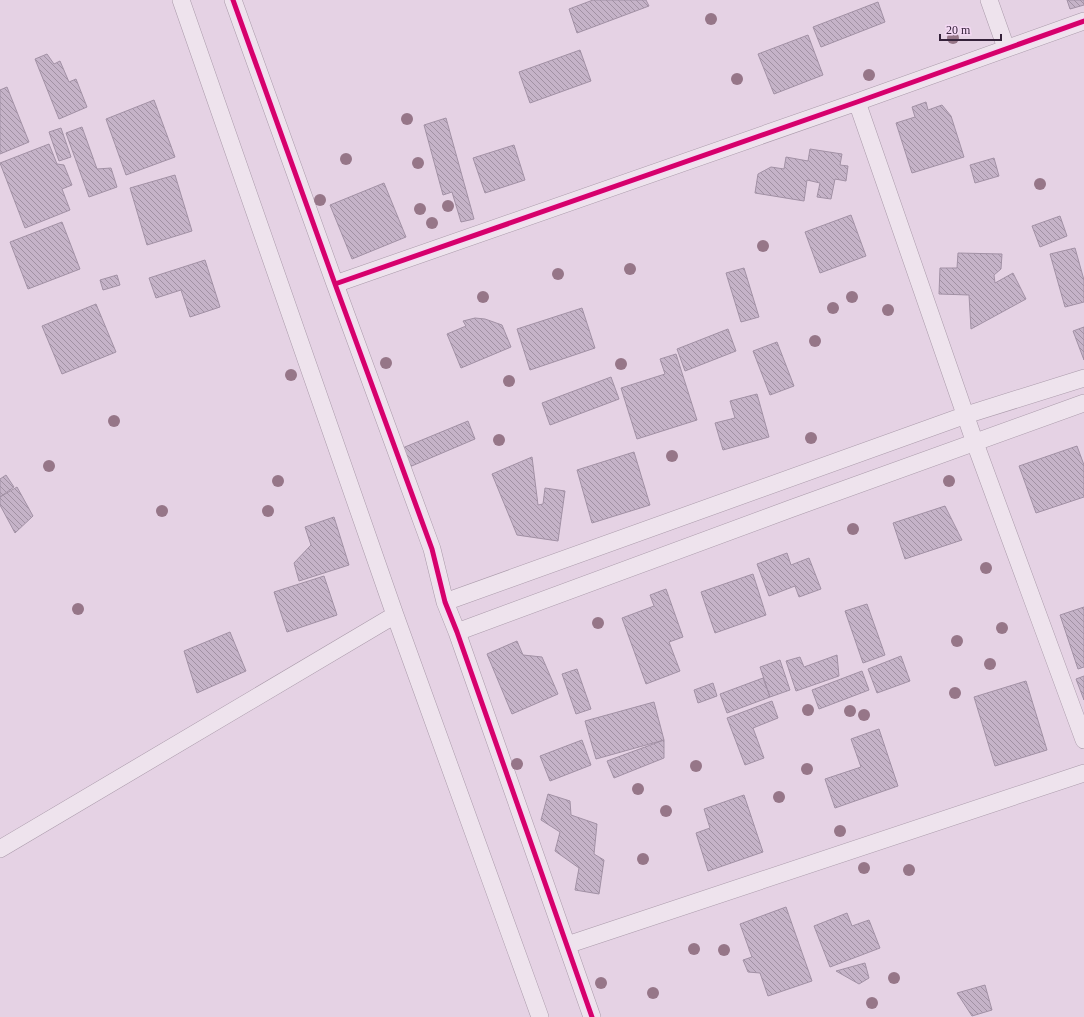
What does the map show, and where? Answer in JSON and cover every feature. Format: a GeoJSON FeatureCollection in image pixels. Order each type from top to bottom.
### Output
{"type":"FeatureCollection","features":[{"type":"Feature","properties":{"kind":"street"},"geometry":{"type":"LineString","coordinates":[[181,0],[395,615],[540,1017]]}},
{"type":"Feature","properties":{"kind":"street"},"geometry":{"type":"LineString","coordinates":[[233,0],[432,549],[445,602],[457,632],[592,1017]]}},
{"type":"Feature","properties":{"kind":"street"},"geometry":{"type":"LineString","coordinates":[[989,0],[1006,48]]}},
{"type":"Feature","properties":{"kind":"street"},"geometry":{"type":"LineString","coordinates":[[335,284],[857,102],[1084,21]]}},
{"type":"Feature","properties":{"kind":"street"},"geometry":{"type":"LineString","coordinates":[[857,102],[966,415],[1084,740]]}},
{"type":"Feature","properties":{"kind":"street"},"geometry":{"type":"LineString","coordinates":[[445,602],[966,415],[1084,378]]}},
{"type":"Feature","properties":{"kind":"street"},"geometry":{"type":"LineString","coordinates":[[457,632],[790,509],[1084,403]]}},
{"type":"Feature","properties":{"kind":"street"},"geometry":{"type":"LineString","coordinates":[[0,849],[395,615]]}},
{"type":"Feature","properties":{"kind":"street"},"geometry":{"type":"LineString","coordinates":[[567,945],[1084,773]]}},
{"type":"Feature","properties":{"kind":"building"},"geometry":{"type":"Polygon","coordinates":[[[593,0],[646,0],[649,6],[577,33],[569,9],[593,0]]]}},
{"type":"Feature","properties":{"kind":"building"},"geometry":{"type":"Polygon","coordinates":[[[1067,0],[1084,0],[1084,5],[1070,9],[1067,0]]]}},
{"type":"Feature","properties":{"kind":"building"},"geometry":{"type":"Polygon","coordinates":[[[878,2],[885,22],[821,47],[813,27],[878,2]]]}},
{"type":"Feature","properties":{"kind":"building"},"geometry":{"type":"Polygon","coordinates":[[[808,35],[823,75],[774,94],[758,54],[808,35]]]}},
{"type":"Feature","properties":{"kind":"building"},"geometry":{"type":"Polygon","coordinates":[[[580,50],[591,81],[530,103],[519,72],[580,50]]]}},
{"type":"Feature","properties":{"kind":"building"},"geometry":{"type":"Polygon","coordinates":[[[47,54],[54,64],[60,61],[69,82],[76,79],[87,107],[59,119],[35,59],[47,54]]]}},
{"type":"Feature","properties":{"kind":"building"},"geometry":{"type":"Polygon","coordinates":[[[7,87],[29,142],[0,154],[0,90],[7,87]]]}},
{"type":"Feature","properties":{"kind":"building"},"geometry":{"type":"Polygon","coordinates":[[[154,100],[175,157],[126,175],[106,119],[154,100]]]}},
{"type":"Feature","properties":{"kind":"building"},"geometry":{"type":"Polygon","coordinates":[[[926,102],[928,110],[942,105],[951,116],[964,157],[912,173],[896,123],[915,117],[912,107],[926,102]]]}},
{"type":"Feature","properties":{"kind":"building"},"geometry":{"type":"Polygon","coordinates":[[[446,118],[474,219],[461,222],[452,192],[443,195],[424,125],[446,118]]]}},
{"type":"Feature","properties":{"kind":"building"},"geometry":{"type":"Polygon","coordinates":[[[82,127],[97,169],[111,168],[117,187],[89,197],[66,133],[82,127]]]}},
{"type":"Feature","properties":{"kind":"building"},"geometry":{"type":"Polygon","coordinates":[[[61,128],[71,157],[59,161],[49,132],[61,128]]]}},
{"type":"Feature","properties":{"kind":"building"},"geometry":{"type":"Polygon","coordinates":[[[49,144],[57,164],[64,165],[72,185],[62,189],[70,210],[25,228],[0,163],[49,144]]]}},
{"type":"Feature","properties":{"kind":"building"},"geometry":{"type":"Polygon","coordinates":[[[514,145],[525,180],[485,193],[473,158],[514,145]]]}},
{"type":"Feature","properties":{"kind":"building"},"geometry":{"type":"Polygon","coordinates":[[[810,149],[842,154],[840,165],[848,166],[846,181],[835,179],[831,199],[817,197],[820,183],[807,180],[804,201],[755,193],[758,174],[771,167],[784,169],[786,157],[808,161],[810,149]]]}},
{"type":"Feature","properties":{"kind":"building"},"geometry":{"type":"Polygon","coordinates":[[[994,158],[999,176],[975,183],[970,165],[994,158]]]}},
{"type":"Feature","properties":{"kind":"building"},"geometry":{"type":"Polygon","coordinates":[[[175,175],[192,231],[147,245],[130,188],[175,175]]]}},
{"type":"Feature","properties":{"kind":"building"},"geometry":{"type":"Polygon","coordinates":[[[384,183],[406,237],[352,259],[330,205],[384,183]]]}},
{"type":"Feature","properties":{"kind":"building"},"geometry":{"type":"Polygon","coordinates":[[[851,215],[866,256],[820,273],[805,232],[851,215]]]}},
{"type":"Feature","properties":{"kind":"building"},"geometry":{"type":"Polygon","coordinates":[[[1060,216],[1067,236],[1040,247],[1032,226],[1060,216]]]}},
{"type":"Feature","properties":{"kind":"building"},"geometry":{"type":"Polygon","coordinates":[[[62,222],[80,269],[28,289],[10,242],[62,222]]]}},
{"type":"Feature","properties":{"kind":"building"},"geometry":{"type":"Polygon","coordinates":[[[1075,248],[1084,280],[1084,302],[1065,307],[1050,254],[1075,248]]]}},
{"type":"Feature","properties":{"kind":"building"},"geometry":{"type":"Polygon","coordinates":[[[958,253],[1002,254],[1001,269],[994,275],[995,283],[1013,273],[1026,299],[971,329],[969,295],[939,294],[940,268],[957,268],[958,253]]]}},
{"type":"Feature","properties":{"kind":"building"},"geometry":{"type":"Polygon","coordinates":[[[205,260],[220,307],[190,317],[181,290],[156,298],[149,278],[205,260]]]}},
{"type":"Feature","properties":{"kind":"building"},"geometry":{"type":"Polygon","coordinates":[[[744,268],[759,317],[741,322],[726,273],[744,268]]]}},
{"type":"Feature","properties":{"kind":"building"},"geometry":{"type":"Polygon","coordinates":[[[117,275],[120,285],[103,290],[100,280],[117,275]]]}},
{"type":"Feature","properties":{"kind":"building"},"geometry":{"type":"Polygon","coordinates":[[[96,304],[116,352],[62,374],[42,326],[96,304]]]}},
{"type":"Feature","properties":{"kind":"building"},"geometry":{"type":"Polygon","coordinates":[[[582,308],[595,348],[530,370],[517,329],[582,308]]]}},
{"type":"Feature","properties":{"kind":"building"},"geometry":{"type":"Polygon","coordinates":[[[475,318],[485,319],[502,325],[511,347],[461,368],[447,334],[466,326],[463,321],[475,318]]]}},
{"type":"Feature","properties":{"kind":"building"},"geometry":{"type":"Polygon","coordinates":[[[1084,327],[1084,360],[1073,331],[1084,327]]]}},
{"type":"Feature","properties":{"kind":"building"},"geometry":{"type":"Polygon","coordinates":[[[728,329],[736,351],[685,371],[677,349],[728,329]]]}},
{"type":"Feature","properties":{"kind":"building"},"geometry":{"type":"Polygon","coordinates":[[[777,342],[794,386],[770,395],[753,351],[777,342]]]}},
{"type":"Feature","properties":{"kind":"building"},"geometry":{"type":"Polygon","coordinates":[[[676,354],[697,420],[637,439],[621,388],[665,374],[660,359],[676,354]]]}},
{"type":"Feature","properties":{"kind":"building"},"geometry":{"type":"Polygon","coordinates":[[[611,377],[619,399],[550,425],[542,403],[611,377]]]}},
{"type":"Feature","properties":{"kind":"building"},"geometry":{"type":"Polygon","coordinates":[[[757,394],[769,437],[723,450],[715,423],[735,418],[730,401],[757,394]]]}},
{"type":"Feature","properties":{"kind":"building"},"geometry":{"type":"Polygon","coordinates":[[[468,421],[475,439],[407,468],[400,449],[468,421]]]}},
{"type":"Feature","properties":{"kind":"building"},"geometry":{"type":"Polygon","coordinates":[[[1077,446],[1084,465],[1084,497],[1036,513],[1019,466],[1077,446]]]}},
{"type":"Feature","properties":{"kind":"building"},"geometry":{"type":"Polygon","coordinates":[[[634,452],[650,505],[592,523],[577,470],[634,452]]]}},
{"type":"Feature","properties":{"kind":"building"},"geometry":{"type":"Polygon","coordinates":[[[532,457],[538,505],[543,504],[545,488],[565,491],[558,541],[517,535],[492,474],[532,457]]]}},
{"type":"Feature","properties":{"kind":"building"},"geometry":{"type":"Polygon","coordinates":[[[6,475],[14,487],[0,497],[0,479],[6,475]]]}},
{"type":"Feature","properties":{"kind":"building"},"geometry":{"type":"Polygon","coordinates":[[[17,487],[33,516],[15,533],[0,505],[0,497],[17,487]]]}},
{"type":"Feature","properties":{"kind":"building"},"geometry":{"type":"Polygon","coordinates":[[[945,506],[962,540],[905,559],[893,523],[945,506]]]}},
{"type":"Feature","properties":{"kind":"building"},"geometry":{"type":"Polygon","coordinates":[[[334,517],[349,565],[299,581],[294,563],[311,545],[305,527],[334,517]]]}},
{"type":"Feature","properties":{"kind":"building"},"geometry":{"type":"Polygon","coordinates":[[[787,553],[791,565],[809,558],[821,589],[799,597],[795,586],[769,596],[757,564],[787,553]]]}},
{"type":"Feature","properties":{"kind":"building"},"geometry":{"type":"Polygon","coordinates":[[[753,574],[766,615],[715,633],[701,592],[753,574]]]}},
{"type":"Feature","properties":{"kind":"building"},"geometry":{"type":"Polygon","coordinates":[[[324,576],[337,615],[287,632],[274,592],[324,576]]]}},
{"type":"Feature","properties":{"kind":"building"},"geometry":{"type":"Polygon","coordinates":[[[666,589],[683,637],[669,642],[680,671],[646,684],[622,618],[654,606],[650,595],[666,589]]]}},
{"type":"Feature","properties":{"kind":"building"},"geometry":{"type":"Polygon","coordinates":[[[867,604],[885,655],[863,663],[845,611],[867,604]]]}},
{"type":"Feature","properties":{"kind":"building"},"geometry":{"type":"Polygon","coordinates":[[[1084,607],[1084,667],[1078,669],[1060,615],[1084,607]]]}},
{"type":"Feature","properties":{"kind":"building"},"geometry":{"type":"Polygon","coordinates":[[[230,632],[246,671],[197,693],[184,651],[230,632]]]}},
{"type":"Feature","properties":{"kind":"building"},"geometry":{"type":"Polygon","coordinates":[[[517,641],[523,655],[542,657],[558,694],[512,714],[487,654],[517,641]]]}},
{"type":"Feature","properties":{"kind":"building"},"geometry":{"type":"Polygon","coordinates":[[[837,655],[839,676],[796,691],[786,661],[800,657],[804,667],[837,655]]]}},
{"type":"Feature","properties":{"kind":"building"},"geometry":{"type":"Polygon","coordinates":[[[901,656],[910,681],[877,693],[868,669],[901,656]]]}},
{"type":"Feature","properties":{"kind":"building"},"geometry":{"type":"Polygon","coordinates":[[[780,660],[790,690],[770,697],[760,667],[780,660]]]}},
{"type":"Feature","properties":{"kind":"building"},"geometry":{"type":"Polygon","coordinates":[[[577,669],[591,709],[576,714],[562,674],[577,669]]]}},
{"type":"Feature","properties":{"kind":"building"},"geometry":{"type":"Polygon","coordinates":[[[862,671],[869,690],[819,709],[812,690],[862,671]]]}},
{"type":"Feature","properties":{"kind":"building"},"geometry":{"type":"Polygon","coordinates":[[[1084,676],[1084,700],[1076,679],[1084,676]]]}},
{"type":"Feature","properties":{"kind":"building"},"geometry":{"type":"Polygon","coordinates":[[[763,678],[770,697],[727,713],[720,694],[763,678]]]}},
{"type":"Feature","properties":{"kind":"building"},"geometry":{"type":"Polygon","coordinates":[[[1026,681],[1047,750],[995,766],[974,697],[1026,681]]]}},
{"type":"Feature","properties":{"kind":"building"},"geometry":{"type":"Polygon","coordinates":[[[713,683],[717,696],[698,703],[694,690],[713,683]]]}},
{"type":"Feature","properties":{"kind":"building"},"geometry":{"type":"Polygon","coordinates":[[[772,701],[778,718],[753,728],[764,758],[745,765],[727,718],[772,701]]]}},
{"type":"Feature","properties":{"kind":"building"},"geometry":{"type":"Polygon","coordinates":[[[654,702],[664,740],[596,759],[585,721],[654,702]]]}},
{"type":"Feature","properties":{"kind":"building"},"geometry":{"type":"Polygon","coordinates":[[[879,729],[898,786],[835,808],[825,779],[861,767],[851,739],[879,729]]]}},
{"type":"Feature","properties":{"kind":"building"},"geometry":{"type":"Polygon","coordinates":[[[582,740],[591,765],[550,781],[540,756],[582,740]]]}},
{"type":"Feature","properties":{"kind":"building"},"geometry":{"type":"Polygon","coordinates":[[[664,740],[664,758],[614,778],[607,761],[664,740]]]}},
{"type":"Feature","properties":{"kind":"building"},"geometry":{"type":"Polygon","coordinates":[[[548,794],[570,801],[571,815],[597,824],[594,854],[604,860],[599,894],[575,890],[579,868],[555,851],[560,832],[541,820],[548,794]]]}},
{"type":"Feature","properties":{"kind":"building"},"geometry":{"type":"Polygon","coordinates":[[[744,795],[763,852],[708,871],[696,833],[710,828],[704,809],[744,795]]]}},
{"type":"Feature","properties":{"kind":"building"},"geometry":{"type":"Polygon","coordinates":[[[786,907],[812,981],[768,996],[760,973],[748,972],[743,960],[752,957],[740,924],[786,907]]]}},
{"type":"Feature","properties":{"kind":"building"},"geometry":{"type":"Polygon","coordinates":[[[847,913],[852,926],[869,920],[880,948],[830,967],[814,926],[847,913]]]}},
{"type":"Feature","properties":{"kind":"building"},"geometry":{"type":"Polygon","coordinates":[[[865,963],[869,978],[859,984],[836,971],[865,963]]]}},
{"type":"Feature","properties":{"kind":"building"},"geometry":{"type":"Polygon","coordinates":[[[985,985],[992,1010],[972,1016],[957,993],[985,985]]]}},
{"type":"Feature","properties":{"kind":"cycle path"},"geometry":{"type":"LineString","coordinates":[[233,0],[432,549],[445,602],[457,632],[592,1017]]}},
{"type":"Feature","properties":{"kind":"cycle path"},"geometry":{"type":"LineString","coordinates":[[335,284],[857,102],[1084,21]]}}]}
